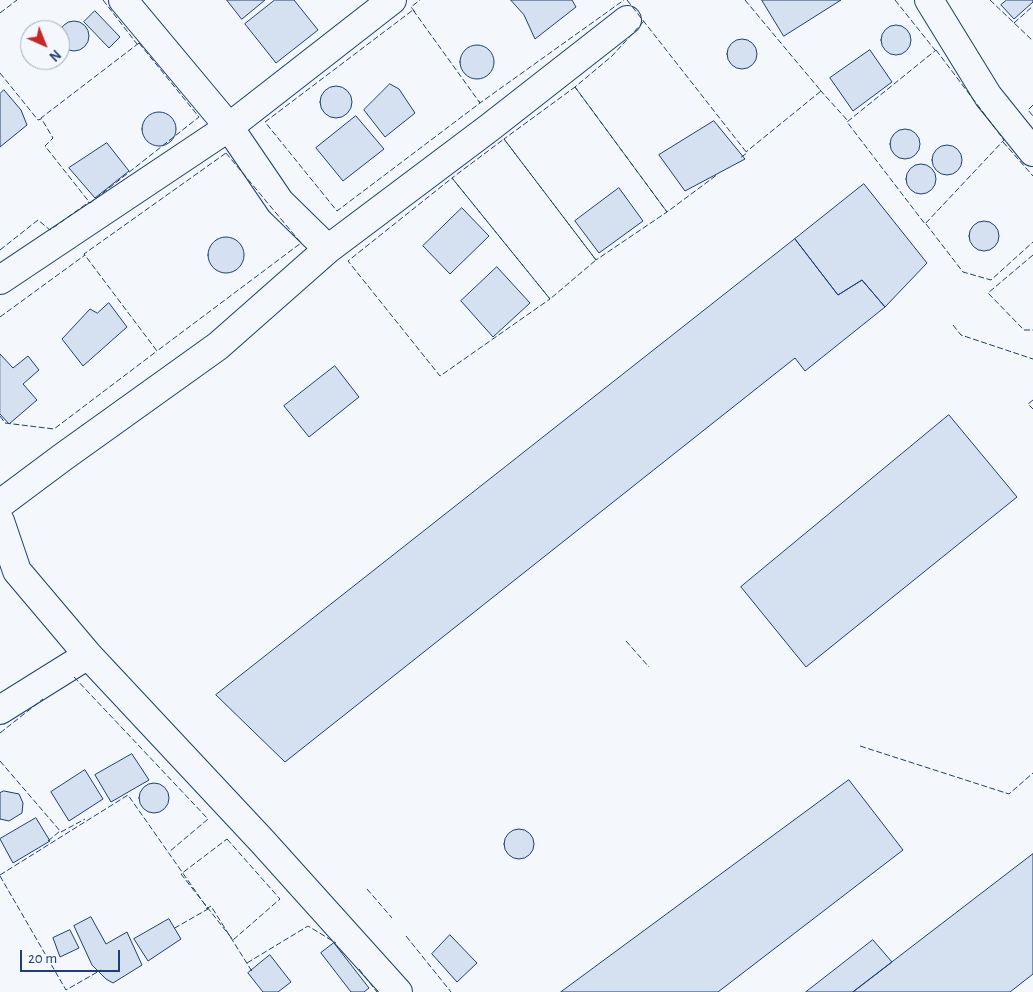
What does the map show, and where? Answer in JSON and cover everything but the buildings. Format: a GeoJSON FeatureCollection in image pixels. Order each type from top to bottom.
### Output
{"type":"FeatureCollection","features":[{"type":"Feature","properties":{"kind":"street"},"geometry":{"type":"LineString","coordinates":[[123,0],[229,127],[280,202],[328,248]]}},
{"type":"Feature","properties":{"kind":"street"},"geometry":{"type":"LineString","coordinates":[[0,280],[229,127],[392,0]]}},
{"type":"Feature","properties":{"kind":"street"},"geometry":{"type":"LineString","coordinates":[[929,0],[988,96],[1033,152]]}},
{"type":"Feature","properties":{"kind":"street"},"geometry":{"type":"LineString","coordinates":[[0,504],[62,457],[218,346],[328,248],[489,128],[627,20]]}},
{"type":"Feature","properties":{"kind":"street"},"geometry":{"type":"LineString","coordinates":[[0,521],[17,571],[88,656],[262,841],[398,992]]}},
{"type":"Feature","properties":{"kind":"street"},"geometry":{"type":"LineString","coordinates":[[0,710],[88,656]]}},
{"type":"Feature","properties":{"kind":"fence"},"geometry":{"type":"LineString","coordinates":[[0,13],[17,0]]}},
{"type":"Feature","properties":{"kind":"fence"},"geometry":{"type":"LineString","coordinates":[[103,0],[137,44]]}},
{"type":"Feature","properties":{"kind":"fence"},"geometry":{"type":"LineString","coordinates":[[415,12],[411,7],[420,0]]}},
{"type":"Feature","properties":{"kind":"fence"},"geometry":{"type":"LineString","coordinates":[[479,101],[480,103],[624,0]]}},
{"type":"Feature","properties":{"kind":"fence"},"geometry":{"type":"LineString","coordinates":[[627,0],[747,153],[740,158]]}},
{"type":"Feature","properties":{"kind":"fence"},"geometry":{"type":"LineString","coordinates":[[745,0],[821,91],[746,152]]}},
{"type":"Feature","properties":{"kind":"fence"},"geometry":{"type":"LineString","coordinates":[[895,0],[935,50]]}},
{"type":"Feature","properties":{"kind":"fence"},"geometry":{"type":"LineString","coordinates":[[990,0],[1033,41]]}},
{"type":"Feature","properties":{"kind":"fence"},"geometry":{"type":"LineString","coordinates":[[1014,23],[1033,6]]}},
{"type":"Feature","properties":{"kind":"fence"},"geometry":{"type":"LineString","coordinates":[[413,10],[480,103],[337,211],[265,122],[413,10]]}},
{"type":"Feature","properties":{"kind":"fence"},"geometry":{"type":"LineString","coordinates":[[644,21],[612,56],[575,87],[667,212],[718,174]]}},
{"type":"Feature","properties":{"kind":"fence"},"geometry":{"type":"LineString","coordinates":[[139,43],[199,117],[90,203],[45,146],[53,138],[41,118],[139,43]]}},
{"type":"Feature","properties":{"kind":"fence"},"geometry":{"type":"LineString","coordinates":[[936,50],[1004,140],[925,224],[847,122],[936,50]]}},
{"type":"Feature","properties":{"kind":"fence"},"geometry":{"type":"LineString","coordinates":[[0,73],[38,120],[41,119]]}},
{"type":"Feature","properties":{"kind":"fence"},"geometry":{"type":"LineString","coordinates":[[575,87],[667,212],[596,260],[504,139],[575,87]]}},
{"type":"Feature","properties":{"kind":"fence"},"geometry":{"type":"LineString","coordinates":[[820,90],[848,121]]}},
{"type":"Feature","properties":{"kind":"fence"},"geometry":{"type":"LineString","coordinates":[[1033,105],[1028,110],[1033,116]]}},
{"type":"Feature","properties":{"kind":"fence"},"geometry":{"type":"LineString","coordinates":[[504,139],[596,260],[550,299],[452,178],[504,139]]}},
{"type":"Feature","properties":{"kind":"fence"},"geometry":{"type":"LineString","coordinates":[[1003,142],[1033,176]]}},
{"type":"Feature","properties":{"kind":"fence"},"geometry":{"type":"LineString","coordinates":[[226,153],[301,243],[157,351],[84,254],[226,153]]}},
{"type":"Feature","properties":{"kind":"fence"},"geometry":{"type":"LineString","coordinates":[[452,178],[550,299],[440,376],[348,261],[452,178]]}},
{"type":"Feature","properties":{"kind":"fence"},"geometry":{"type":"LineString","coordinates":[[0,250],[38,220],[50,230],[89,202]]}},
{"type":"Feature","properties":{"kind":"fence"},"geometry":{"type":"LineString","coordinates":[[926,224],[963,272],[991,280],[1033,242]]}},
{"type":"Feature","properties":{"kind":"fence"},"geometry":{"type":"LineString","coordinates":[[0,317],[85,255]]}},
{"type":"Feature","properties":{"kind":"fence"},"geometry":{"type":"LineString","coordinates":[[1033,255],[988,293],[1024,330],[1033,330]]}},
{"type":"Feature","properties":{"kind":"fence"},"geometry":{"type":"LineString","coordinates":[[953,325],[961,335],[1033,359]]}},
{"type":"Feature","properties":{"kind":"fence"},"geometry":{"type":"LineString","coordinates":[[0,416],[5,423],[54,429],[157,351]]}},
{"type":"Feature","properties":{"kind":"fence"},"geometry":{"type":"LineString","coordinates":[[1033,400],[1028,404],[1033,409]]}},
{"type":"Feature","properties":{"kind":"fence"},"geometry":{"type":"LineString","coordinates":[[626,641],[649,667]]}},
{"type":"Feature","properties":{"kind":"fence"},"geometry":{"type":"LineString","coordinates":[[74,677],[208,819],[169,852]]}},
{"type":"Feature","properties":{"kind":"fence"},"geometry":{"type":"LineString","coordinates":[[0,733],[43,699]]}},
{"type":"Feature","properties":{"kind":"fence"},"geometry":{"type":"LineString","coordinates":[[860,746],[1009,794],[1033,773]]}},
{"type":"Feature","properties":{"kind":"fence"},"geometry":{"type":"LineString","coordinates":[[0,761],[61,832],[85,819]]}},
{"type":"Feature","properties":{"kind":"fence"},"geometry":{"type":"LineString","coordinates":[[0,875],[128,795],[208,909],[173,929]]}},
{"type":"Feature","properties":{"kind":"fence"},"geometry":{"type":"LineString","coordinates":[[48,841],[60,831]]}},
{"type":"Feature","properties":{"kind":"fence"},"geometry":{"type":"LineString","coordinates":[[227,839],[280,899],[233,940],[181,874],[227,839]]}},
{"type":"Feature","properties":{"kind":"fence"},"geometry":{"type":"LineString","coordinates":[[0,876],[66,990],[101,970]]}},
{"type":"Feature","properties":{"kind":"fence"},"geometry":{"type":"LineString","coordinates":[[367,889],[392,918]]}},
{"type":"Feature","properties":{"kind":"fence"},"geometry":{"type":"LineString","coordinates":[[206,909],[211,906],[253,973]]}},
{"type":"Feature","properties":{"kind":"fence"},"geometry":{"type":"LineString","coordinates":[[247,963],[308,926],[336,943]]}},
{"type":"Feature","properties":{"kind":"fence"},"geometry":{"type":"LineString","coordinates":[[406,936],[451,992]]}},
{"type":"Feature","properties":{"kind":"fence"},"geometry":{"type":"LineString","coordinates":[[359,969],[377,992]]}}]}
